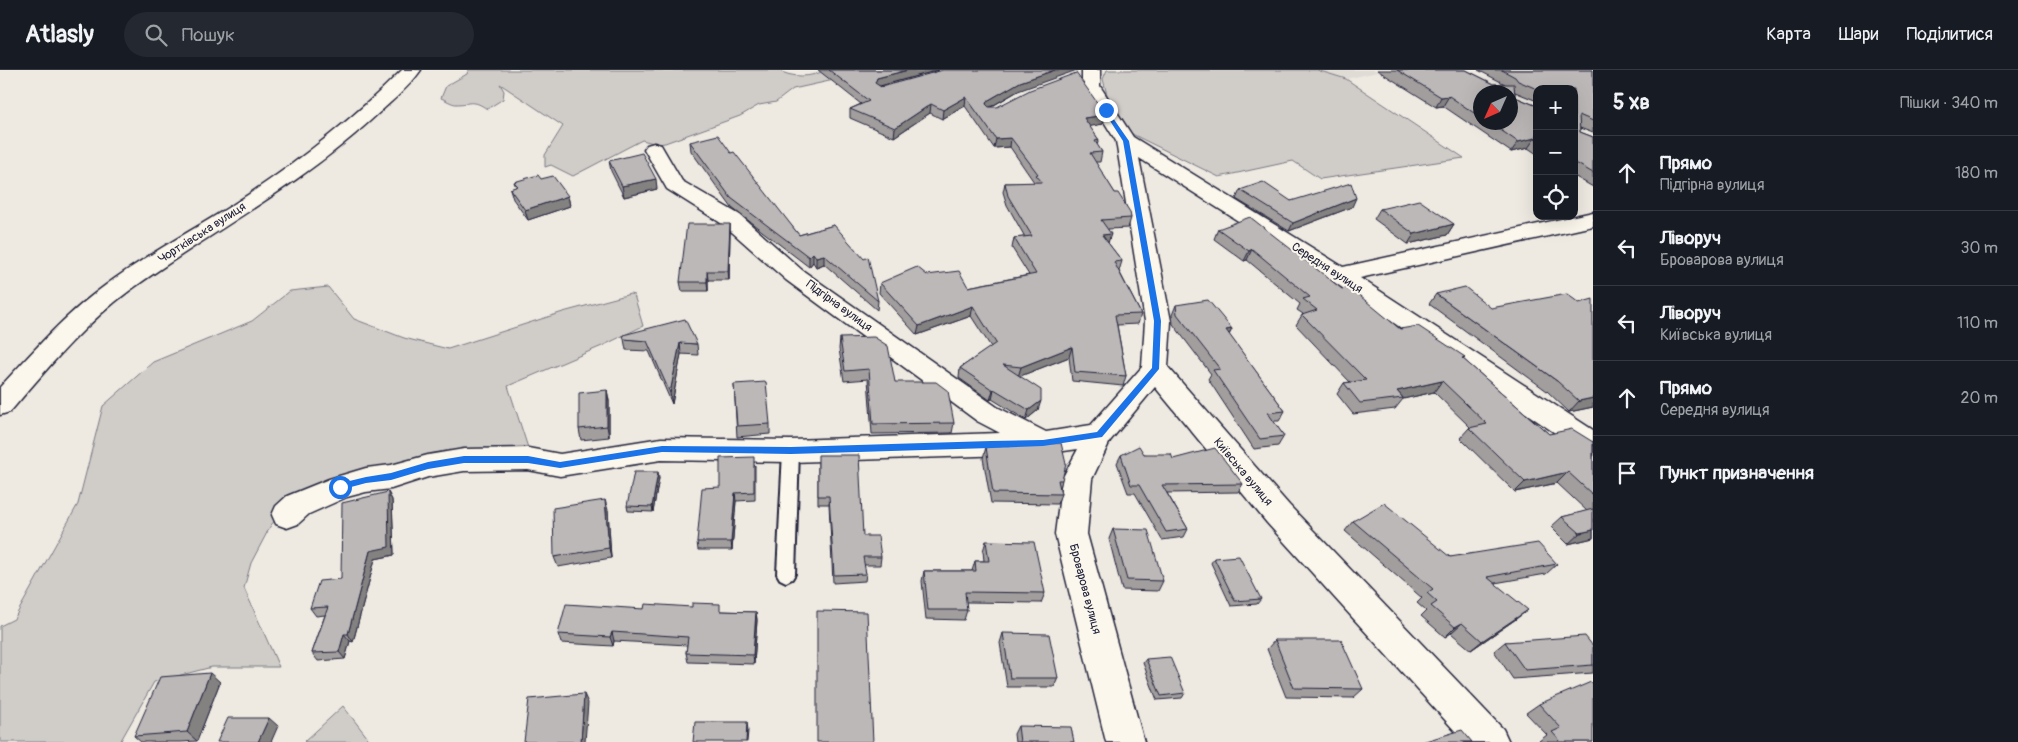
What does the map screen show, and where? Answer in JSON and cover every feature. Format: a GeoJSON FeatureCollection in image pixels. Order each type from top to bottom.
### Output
{"type":"FeatureCollection","features":[{"type":"Feature","properties":{"kind":"street","name":"Чортківська вулиця"},"geometry":{"type":"LineString","coordinates":[[0,405],[46,353],[102,300],[244,206],[316,155],[384,100],[412,70]]}},
{"type":"Feature","properties":{"kind":"street","name":"Середня вулиця"},"geometry":{"type":"LineString","coordinates":[[1087,72],[1090,86],[1126,141],[1586,433]]}},
{"type":"Feature","properties":{"kind":"street"},"geometry":{"type":"LineString","coordinates":[[1126,141],[1158,321],[1155,369]]}},
{"type":"Feature","properties":{"kind":"street","name":"Підгірна вулиця"},"geometry":{"type":"LineString","coordinates":[[654,149],[674,185],[732,220],[794,274],[955,392],[1005,424],[1043,443]]}},
{"type":"Feature","properties":{"kind":"street"},"geometry":{"type":"LineString","coordinates":[[1339,275],[1593,219]]}},
{"type":"Feature","properties":{"kind":"street","name":"Броварова вулиця"},"geometry":{"type":"LineString","coordinates":[[1125,742],[1071,534],[1077,479],[1099,435],[1155,369]]}},
{"type":"Feature","properties":{"kind":"street","name":"Київська вулиця"},"geometry":{"type":"LineString","coordinates":[[1155,369],[1278,514],[1490,742]]}},
{"type":"Feature","properties":{"kind":"street"},"geometry":{"type":"LineString","coordinates":[[287,515],[298,505],[340,487],[455,461],[528,459],[560,465],[662,449],[791,451],[1043,443],[1099,435]]}},
{"type":"Feature","properties":{"kind":"lane"},"geometry":{"type":"LineString","coordinates":[[786,574],[791,451]]}},
{"type":"Feature","properties":{"kind":"shaded area"},"geometry":{"type":"Polygon","coordinates":[[[468,70],[778,70],[795,76],[808,76],[825,70],[843,78],[793,89],[776,102],[759,105],[740,116],[665,143],[657,144],[642,140],[573,176],[551,165],[545,167],[545,155],[563,126],[500,84],[504,91],[503,99],[487,109],[475,103],[454,104],[441,98],[446,86],[467,74],[468,70]]]}},
{"type":"Feature","properties":{"kind":"shaded area"},"geometry":{"type":"Polygon","coordinates":[[[1107,70],[1317,70],[1346,79],[1464,158],[1320,179],[1293,161],[1219,177],[1132,134],[1107,95],[1103,79],[1107,70]]]}},
{"type":"Feature","properties":{"kind":"shaded area"},"geometry":{"type":"Polygon","coordinates":[[[1317,70],[1386,70],[1346,79],[1317,70]]]}},
{"type":"Feature","properties":{"kind":"shaded area"},"geometry":{"type":"Polygon","coordinates":[[[328,287],[354,319],[404,338],[448,349],[563,312],[630,294],[634,295],[643,326],[602,346],[508,386],[530,454],[490,454],[282,513],[271,525],[251,563],[244,588],[279,667],[212,667],[154,682],[120,742],[0,742],[0,626],[14,619],[78,504],[103,406],[153,362],[252,321],[290,291],[328,287]]]}},
{"type":"Feature","properties":{"kind":"shaded area"},"geometry":{"type":"Polygon","coordinates":[[[343,706],[371,742],[304,742],[343,706]]]}},
{"type":"Feature","properties":{"kind":"building"},"geometry":{"type":"Polygon","coordinates":[[[829,70],[908,70],[877,78],[875,83],[881,87],[943,70],[1055,70],[1020,82],[987,101],[986,104],[989,107],[997,107],[1030,90],[1076,73],[1106,115],[1084,118],[1099,140],[1095,141],[1102,152],[1090,153],[1115,193],[1118,193],[1130,212],[1131,218],[1101,220],[1111,234],[1102,235],[1122,261],[1114,262],[1141,314],[1115,315],[1126,376],[1075,372],[1072,347],[1021,367],[1003,365],[1041,390],[1041,401],[1029,410],[993,390],[960,368],[996,343],[973,306],[919,326],[880,283],[917,267],[927,275],[959,271],[968,287],[1036,274],[1014,238],[1032,236],[1008,196],[1005,183],[1042,182],[1011,138],[996,139],[966,97],[943,110],[931,104],[895,128],[850,109],[869,101],[829,70]]]}},
{"type":"Feature","properties":{"kind":"building"},"geometry":{"type":"Polygon","coordinates":[[[1397,70],[1466,70],[1494,84],[1514,84],[1473,85],[1473,112],[1449,96],[1441,97],[1397,70]]]}},
{"type":"Feature","properties":{"kind":"building"},"geometry":{"type":"Polygon","coordinates":[[[1502,70],[1593,70],[1593,121],[1579,115],[1580,132],[1593,137],[1593,173],[1578,164],[1578,85],[1533,85],[1533,87],[1518,81],[1515,77],[1502,70]]]}},
{"type":"Feature","properties":{"kind":"building"},"geometry":{"type":"Polygon","coordinates":[[[1518,98],[1533,104],[1533,138],[1518,142],[1501,130],[1518,130],[1518,98]]]}},
{"type":"Feature","properties":{"kind":"building"},"geometry":{"type":"Polygon","coordinates":[[[718,135],[731,153],[734,152],[799,235],[834,225],[864,259],[868,257],[878,301],[824,255],[816,257],[813,253],[809,257],[731,198],[690,142],[718,135]]]}},
{"type":"Feature","properties":{"kind":"building"},"geometry":{"type":"Polygon","coordinates":[[[642,153],[656,179],[622,186],[609,161],[642,153]]]}},
{"type":"Feature","properties":{"kind":"building"},"geometry":{"type":"Polygon","coordinates":[[[538,175],[541,179],[553,176],[568,196],[525,210],[510,189],[518,186],[514,182],[538,175]]]}},
{"type":"Feature","properties":{"kind":"building"},"geometry":{"type":"Polygon","coordinates":[[[1263,182],[1291,201],[1351,183],[1356,198],[1293,223],[1240,190],[1263,182]]]}},
{"type":"Feature","properties":{"kind":"building"},"geometry":{"type":"Polygon","coordinates":[[[1419,200],[1454,224],[1414,234],[1380,209],[1419,200]]]}},
{"type":"Feature","properties":{"kind":"building"},"geometry":{"type":"Polygon","coordinates":[[[1250,217],[1342,289],[1349,287],[1400,329],[1418,326],[1465,357],[1462,358],[1549,434],[1572,429],[1593,442],[1593,495],[1568,472],[1525,482],[1469,428],[1487,424],[1442,381],[1397,391],[1403,398],[1360,403],[1344,383],[1366,380],[1302,315],[1317,310],[1303,299],[1310,297],[1252,249],[1249,251],[1218,229],[1250,217]]]}},
{"type":"Feature","properties":{"kind":"building"},"geometry":{"type":"Polygon","coordinates":[[[687,224],[730,224],[728,271],[707,271],[707,282],[680,282],[687,224]]]}},
{"type":"Feature","properties":{"kind":"building"},"geometry":{"type":"Polygon","coordinates":[[[1465,287],[1491,308],[1567,294],[1579,303],[1593,299],[1593,398],[1579,401],[1557,381],[1436,294],[1465,287]]]}},
{"type":"Feature","properties":{"kind":"building"},"geometry":{"type":"Polygon","coordinates":[[[1208,300],[1232,329],[1226,330],[1285,411],[1268,413],[1284,436],[1260,439],[1213,370],[1220,369],[1177,314],[1176,305],[1208,300]]]}},
{"type":"Feature","properties":{"kind":"building"},"geometry":{"type":"Polygon","coordinates":[[[685,319],[697,344],[680,343],[670,393],[647,341],[624,339],[623,335],[685,319]]]}},
{"type":"Feature","properties":{"kind":"building"},"geometry":{"type":"Polygon","coordinates":[[[874,337],[888,346],[895,382],[936,382],[948,391],[954,423],[873,424],[869,369],[845,371],[840,338],[874,337]]]}},
{"type":"Feature","properties":{"kind":"building"},"geometry":{"type":"Polygon","coordinates":[[[766,382],[770,424],[737,426],[734,384],[766,382]]]}},
{"type":"Feature","properties":{"kind":"building"},"geometry":{"type":"Polygon","coordinates":[[[607,390],[607,426],[579,429],[579,393],[607,390]]]}},
{"type":"Feature","properties":{"kind":"building"},"geometry":{"type":"Polygon","coordinates":[[[1061,443],[1066,464],[1062,480],[1058,480],[1061,494],[993,493],[986,447],[1061,443]]]}},
{"type":"Feature","properties":{"kind":"building"},"geometry":{"type":"Polygon","coordinates":[[[1139,446],[1144,454],[1171,454],[1173,459],[1215,448],[1243,484],[1162,485],[1188,529],[1166,532],[1139,485],[1131,485],[1121,455],[1139,446]]]}},
{"type":"Feature","properties":{"kind":"building"},"geometry":{"type":"Polygon","coordinates":[[[818,455],[859,455],[863,536],[878,536],[881,557],[863,557],[866,574],[834,575],[829,496],[818,496],[818,455]]]}},
{"type":"Feature","properties":{"kind":"building"},"geometry":{"type":"Polygon","coordinates":[[[754,457],[754,492],[735,493],[731,542],[697,542],[702,488],[720,487],[720,458],[754,457]]]}},
{"type":"Feature","properties":{"kind":"building"},"geometry":{"type":"Polygon","coordinates":[[[634,472],[658,472],[652,507],[627,506],[634,472]]]}},
{"type":"Feature","properties":{"kind":"building"},"geometry":{"type":"Polygon","coordinates":[[[388,492],[389,547],[370,551],[348,634],[344,634],[339,652],[312,653],[328,607],[310,608],[319,581],[341,579],[342,503],[388,492]]]}},
{"type":"Feature","properties":{"kind":"building"},"geometry":{"type":"Polygon","coordinates":[[[605,500],[609,548],[554,557],[553,508],[605,500]]]}},
{"type":"Feature","properties":{"kind":"building"},"geometry":{"type":"Polygon","coordinates":[[[1384,503],[1450,557],[1538,543],[1557,564],[1487,577],[1528,610],[1482,641],[1462,623],[1455,627],[1431,606],[1437,602],[1427,593],[1433,589],[1353,521],[1384,503]]]}},
{"type":"Feature","properties":{"kind":"building"},"geometry":{"type":"Polygon","coordinates":[[[1593,509],[1593,530],[1580,533],[1562,517],[1593,509]]]}},
{"type":"Feature","properties":{"kind":"building"},"geometry":{"type":"Polygon","coordinates":[[[1113,529],[1148,530],[1163,581],[1127,580],[1113,529]]]}},
{"type":"Feature","properties":{"kind":"building"},"geometry":{"type":"Polygon","coordinates":[[[986,541],[1034,542],[1045,593],[965,592],[967,610],[928,610],[924,571],[976,571],[975,561],[989,561],[986,541]]]}},
{"type":"Feature","properties":{"kind":"building"},"geometry":{"type":"Polygon","coordinates":[[[1239,556],[1261,599],[1235,601],[1214,558],[1239,556]]]}},
{"type":"Feature","properties":{"kind":"building"},"geometry":{"type":"Polygon","coordinates":[[[692,603],[720,604],[720,611],[756,612],[753,655],[686,653],[688,637],[612,632],[610,637],[558,634],[566,604],[644,609],[645,604],[692,607],[692,603]]]}},
{"type":"Feature","properties":{"kind":"building"},"geometry":{"type":"Polygon","coordinates":[[[817,611],[867,612],[873,742],[817,742],[817,611]]]}},
{"type":"Feature","properties":{"kind":"building"},"geometry":{"type":"Polygon","coordinates":[[[1003,633],[1049,634],[1058,678],[1010,678],[1003,633]]]}},
{"type":"Feature","properties":{"kind":"building"},"geometry":{"type":"Polygon","coordinates":[[[1585,636],[1593,646],[1593,665],[1525,670],[1505,642],[1585,636]]]}},
{"type":"Feature","properties":{"kind":"building"},"geometry":{"type":"Polygon","coordinates":[[[1275,640],[1341,640],[1363,689],[1294,688],[1275,640]]]}},
{"type":"Feature","properties":{"kind":"building"},"geometry":{"type":"Polygon","coordinates":[[[1170,657],[1185,693],[1161,696],[1146,659],[1170,657]]]}},
{"type":"Feature","properties":{"kind":"building"},"geometry":{"type":"Polygon","coordinates":[[[210,673],[187,732],[134,736],[160,677],[210,673]]]}},
{"type":"Feature","properties":{"kind":"building"},"geometry":{"type":"Polygon","coordinates":[[[1591,682],[1593,684],[1593,742],[1561,742],[1552,732],[1561,728],[1539,704],[1591,682]]]}},
{"type":"Feature","properties":{"kind":"building"},"geometry":{"type":"Polygon","coordinates":[[[584,694],[581,742],[524,742],[529,699],[584,694]]]}},
{"type":"Feature","properties":{"kind":"building"},"geometry":{"type":"Polygon","coordinates":[[[228,718],[269,718],[258,742],[217,742],[228,718]]]}},
{"type":"Feature","properties":{"kind":"building"},"geometry":{"type":"Polygon","coordinates":[[[695,722],[747,722],[746,742],[693,742],[695,722]]]}},
{"type":"Feature","properties":{"kind":"building"},"geometry":{"type":"Polygon","coordinates":[[[1018,726],[1071,727],[1074,742],[1020,742],[1018,726]]]}},
{"type":"Feature","properties":{"kind":"building"},"geometry":{"type":"Polygon","coordinates":[[[1462,730],[1472,742],[1422,742],[1462,730]]]}},
{"type":"Feature","properties":{"kind":"route"},"geometry":{"type":"LineString","coordinates":[[340,487],[366,480],[391,477],[446,462],[464,460],[528,459],[560,465],[662,449],[791,451],[1043,443],[1099,435],[1155,369],[1158,321],[1126,141],[1106,110]]}}]}
